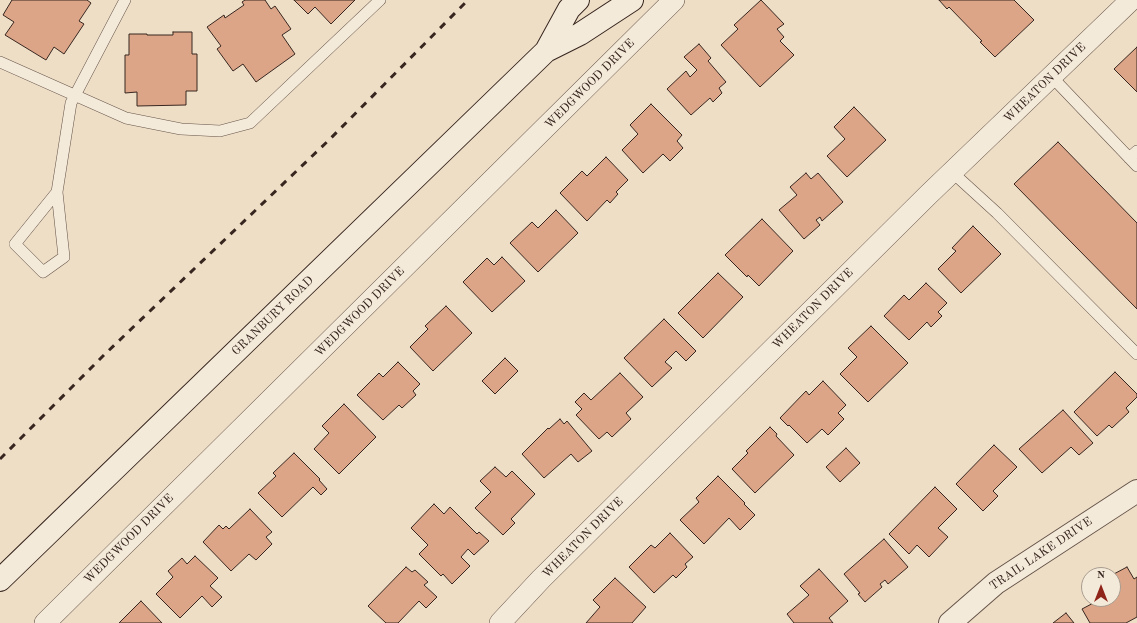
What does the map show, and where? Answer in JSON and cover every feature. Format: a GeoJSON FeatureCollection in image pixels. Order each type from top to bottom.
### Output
{"type":"FeatureCollection","features":[{"type":"Feature","properties":{"kind":"main road","name":"GRANBURY ROAD"},"geometry":{"type":"LineString","coordinates":[[0,580],[546,51],[569,9],[578,0]]}},
{"type":"Feature","properties":{"kind":"main road","name":"GRANBURY ROAD"},"geometry":{"type":"LineString","coordinates":[[546,51],[580,34],[632,0]]}},
{"type":"Feature","properties":{"kind":"main road","name":"TRAIL LAKE DRIVE"},"geometry":{"type":"LineString","coordinates":[[950,623],[996,583],[1137,491]]}},
{"type":"Feature","properties":{"kind":"street","name":"WEDGWOOD DRIVE"},"geometry":{"type":"LineString","coordinates":[[45,623],[674,0]]}},
{"type":"Feature","properties":{"kind":"street","name":"WHEATON DRIVE"},"geometry":{"type":"LineString","coordinates":[[500,623],[552,568],[952,172],[1131,0]]}},
{"type":"Feature","properties":{"kind":"lane"},"geometry":{"type":"LineString","coordinates":[[57,192],[15,244],[43,272],[64,257],[57,192],[71,103],[125,0]]}},
{"type":"Feature","properties":{"kind":"lane"},"geometry":{"type":"LineString","coordinates":[[0,62],[75,94],[126,118],[181,129],[220,131],[250,123],[380,0]]}},
{"type":"Feature","properties":{"kind":"lane"},"geometry":{"type":"LineString","coordinates":[[1051,76],[1134,159]]}},
{"type":"Feature","properties":{"kind":"lane"},"geometry":{"type":"LineString","coordinates":[[952,172],[996,213],[1137,354]]}},
{"type":"Feature","properties":{"kind":"building"},"geometry":{"type":"Polygon","coordinates":[[[12,0],[87,0],[91,3],[79,21],[84,24],[64,54],[54,47],[46,60],[5,35],[14,22],[3,15],[12,0]]]}},
{"type":"Feature","properties":{"kind":"building"},"geometry":{"type":"Polygon","coordinates":[[[245,0],[265,0],[271,9],[275,6],[291,29],[282,35],[295,54],[256,82],[243,64],[233,71],[217,49],[221,46],[207,27],[224,15],[225,18],[244,5],[242,2],[245,0]]]}},
{"type":"Feature","properties":{"kind":"building"},"geometry":{"type":"Polygon","coordinates":[[[294,0],[355,0],[331,24],[315,7],[308,14],[294,0]]]}},
{"type":"Feature","properties":{"kind":"building"},"geometry":{"type":"Polygon","coordinates":[[[761,0],[784,24],[777,29],[784,37],[780,41],[794,55],[760,87],[721,45],[738,29],[734,25],[761,0]]]}},
{"type":"Feature","properties":{"kind":"building"},"geometry":{"type":"Polygon","coordinates":[[[939,0],[1014,0],[1034,20],[995,57],[980,42],[982,41],[949,7],[947,9],[939,0]]]}},
{"type":"Feature","properties":{"kind":"building"},"geometry":{"type":"Polygon","coordinates":[[[173,32],[192,32],[192,54],[197,54],[197,91],[186,91],[186,105],[137,106],[137,92],[125,93],[125,55],[129,55],[129,34],[173,35],[173,32]]]}},
{"type":"Feature","properties":{"kind":"building"},"geometry":{"type":"Polygon","coordinates":[[[699,44],[711,58],[708,61],[726,82],[719,88],[722,93],[713,102],[710,98],[691,115],[667,89],[686,71],[690,77],[697,70],[684,57],[699,44]]]}},
{"type":"Feature","properties":{"kind":"building"},"geometry":{"type":"Polygon","coordinates":[[[1137,47],[1137,92],[1114,69],[1137,47]]]}},
{"type":"Feature","properties":{"kind":"building"},"geometry":{"type":"Polygon","coordinates":[[[651,104],[682,135],[677,141],[683,148],[670,161],[663,154],[643,173],[622,150],[638,134],[630,125],[651,104]]]}},
{"type":"Feature","properties":{"kind":"building"},"geometry":{"type":"Polygon","coordinates":[[[854,107],[886,140],[847,177],[827,156],[845,139],[834,127],[854,107]]]}},
{"type":"Feature","properties":{"kind":"building"},"geometry":{"type":"Polygon","coordinates":[[[1058,142],[1137,223],[1137,309],[1014,184],[1058,142]]]}},
{"type":"Feature","properties":{"kind":"building"},"geometry":{"type":"Polygon","coordinates":[[[606,157],[628,180],[616,192],[618,194],[610,203],[607,200],[587,221],[560,193],[582,171],[587,176],[606,157]]]}},
{"type":"Feature","properties":{"kind":"building"},"geometry":{"type":"Polygon","coordinates":[[[806,173],[811,179],[818,173],[843,202],[822,221],[820,217],[816,220],[820,225],[804,239],[779,210],[797,195],[790,187],[806,173]]]}},
{"type":"Feature","properties":{"kind":"building"},"geometry":{"type":"Polygon","coordinates":[[[556,210],[578,233],[538,272],[510,243],[532,222],[538,228],[556,210]]]}},
{"type":"Feature","properties":{"kind":"building"},"geometry":{"type":"Polygon","coordinates":[[[762,219],[793,251],[759,286],[748,275],[747,277],[725,255],[762,219]]]}},
{"type":"Feature","properties":{"kind":"building"},"geometry":{"type":"Polygon","coordinates":[[[973,226],[1001,254],[961,293],[938,269],[956,251],[952,248],[973,226]]]}},
{"type":"Feature","properties":{"kind":"building"},"geometry":{"type":"Polygon","coordinates":[[[502,257],[525,281],[492,312],[463,282],[487,258],[494,265],[502,257]]]}},
{"type":"Feature","properties":{"kind":"building"},"geometry":{"type":"Polygon","coordinates":[[[718,273],[743,297],[703,338],[678,313],[718,273]]]}},
{"type":"Feature","properties":{"kind":"building"},"geometry":{"type":"Polygon","coordinates":[[[926,283],[947,303],[938,312],[942,316],[931,327],[927,322],[909,340],[884,316],[904,295],[909,300],[926,283]]]}},
{"type":"Feature","properties":{"kind":"building"},"geometry":{"type":"Polygon","coordinates":[[[446,306],[472,333],[433,371],[410,347],[428,329],[425,326],[446,306]]]}},
{"type":"Feature","properties":{"kind":"building"},"geometry":{"type":"Polygon","coordinates":[[[664,319],[696,351],[686,361],[676,351],[665,362],[672,368],[652,387],[624,358],[664,319]]]}},
{"type":"Feature","properties":{"kind":"building"},"geometry":{"type":"Polygon","coordinates":[[[871,326],[908,363],[868,402],[840,374],[857,357],[848,348],[871,326]]]}},
{"type":"Feature","properties":{"kind":"building"},"geometry":{"type":"Polygon","coordinates":[[[505,358],[518,371],[495,394],[482,381],[505,358]]]}},
{"type":"Feature","properties":{"kind":"building"},"geometry":{"type":"Polygon","coordinates":[[[398,362],[420,384],[413,391],[416,395],[402,408],[399,405],[383,420],[357,395],[379,373],[383,377],[398,362]]]}},
{"type":"Feature","properties":{"kind":"building"},"geometry":{"type":"Polygon","coordinates":[[[1115,372],[1137,394],[1137,397],[1126,408],[1129,412],[1112,428],[1109,425],[1097,436],[1074,412],[1115,372]]]}},
{"type":"Feature","properties":{"kind":"building"},"geometry":{"type":"Polygon","coordinates":[[[620,373],[643,397],[626,413],[631,419],[612,437],[607,432],[599,439],[576,415],[582,409],[575,402],[584,393],[591,400],[620,373]]]}},
{"type":"Feature","properties":{"kind":"building"},"geometry":{"type":"Polygon","coordinates":[[[823,381],[846,405],[838,413],[844,419],[828,435],[822,429],[807,443],[780,418],[806,391],[809,395],[823,381]]]}},
{"type":"Feature","properties":{"kind":"building"},"geometry":{"type":"Polygon","coordinates":[[[344,404],[376,437],[339,474],[314,449],[329,433],[322,426],[344,404]]]}},
{"type":"Feature","properties":{"kind":"building"},"geometry":{"type":"Polygon","coordinates":[[[1063,410],[1093,443],[1079,455],[1071,447],[1042,473],[1019,449],[1063,410]]]}},
{"type":"Feature","properties":{"kind":"building"},"geometry":{"type":"Polygon","coordinates":[[[560,419],[564,424],[567,421],[592,451],[578,462],[571,454],[544,478],[522,454],[548,428],[549,429],[560,419]]]}},
{"type":"Feature","properties":{"kind":"building"},"geometry":{"type":"Polygon","coordinates":[[[770,427],[777,434],[776,436],[794,455],[755,493],[732,469],[748,453],[746,451],[770,427]]]}},
{"type":"Feature","properties":{"kind":"building"},"geometry":{"type":"Polygon","coordinates":[[[994,445],[1017,467],[993,491],[998,496],[983,511],[956,484],[994,445]]]}},
{"type":"Feature","properties":{"kind":"building"},"geometry":{"type":"Polygon","coordinates":[[[846,448],[860,463],[840,482],[826,467],[846,448]]]}},
{"type":"Feature","properties":{"kind":"building"},"geometry":{"type":"Polygon","coordinates":[[[294,453],[320,479],[319,480],[327,489],[321,495],[313,487],[282,517],[258,493],[276,476],[273,473],[294,453]]]}},
{"type":"Feature","properties":{"kind":"building"},"geometry":{"type":"Polygon","coordinates":[[[495,467],[506,477],[512,471],[535,494],[511,519],[515,523],[503,535],[475,508],[491,492],[480,481],[495,467]]]}},
{"type":"Feature","properties":{"kind":"building"},"geometry":{"type":"Polygon","coordinates":[[[718,476],[755,515],[740,530],[729,518],[704,544],[680,520],[699,502],[696,498],[718,476]]]}},
{"type":"Feature","properties":{"kind":"building"},"geometry":{"type":"Polygon","coordinates":[[[935,487],[957,509],[938,528],[948,537],[929,557],[917,545],[909,554],[889,534],[935,487]]]}},
{"type":"Feature","properties":{"kind":"building"},"geometry":{"type":"Polygon","coordinates":[[[434,504],[444,514],[450,507],[477,534],[479,532],[489,541],[474,555],[468,549],[461,557],[470,566],[452,584],[443,574],[441,576],[419,554],[428,545],[411,528],[434,504]]]}},
{"type":"Feature","properties":{"kind":"building"},"geometry":{"type":"Polygon","coordinates":[[[250,509],[272,532],[266,537],[272,544],[256,560],[249,554],[231,571],[203,542],[219,525],[223,529],[226,526],[229,529],[250,509]]]}},
{"type":"Feature","properties":{"kind":"building"},"geometry":{"type":"Polygon","coordinates":[[[670,533],[693,557],[685,564],[687,567],[676,578],[673,575],[654,593],[629,567],[651,545],[655,548],[670,533]]]}},
{"type":"Feature","properties":{"kind":"building"},"geometry":{"type":"Polygon","coordinates":[[[884,539],[908,567],[888,584],[885,580],[880,584],[882,587],[865,602],[858,594],[860,593],[844,574],[884,539]]]}},
{"type":"Feature","properties":{"kind":"building"},"geometry":{"type":"Polygon","coordinates":[[[195,556],[218,578],[210,586],[222,597],[212,607],[202,596],[180,618],[156,594],[173,577],[168,571],[182,558],[187,564],[195,556]]]}},
{"type":"Feature","properties":{"kind":"building"},"geometry":{"type":"Polygon","coordinates":[[[406,567],[412,572],[415,570],[428,582],[424,585],[437,597],[426,608],[419,601],[398,623],[386,623],[368,606],[406,567]]]}},
{"type":"Feature","properties":{"kind":"building"},"geometry":{"type":"Polygon","coordinates":[[[1127,567],[1134,579],[1137,577],[1137,617],[1126,623],[1090,623],[1082,609],[1086,607],[1121,607],[1121,570],[1127,567]]]}},
{"type":"Feature","properties":{"kind":"building"},"geometry":{"type":"Polygon","coordinates":[[[819,569],[848,601],[829,618],[833,623],[794,623],[787,614],[809,595],[800,586],[819,569]]]}},
{"type":"Feature","properties":{"kind":"building"},"geometry":{"type":"Polygon","coordinates":[[[615,578],[646,607],[632,623],[586,623],[600,607],[593,600],[615,578]]]}},
{"type":"Feature","properties":{"kind":"building"},"geometry":{"type":"Polygon","coordinates":[[[141,601],[162,623],[119,623],[141,601]]]}},
{"type":"Feature","properties":{"kind":"building"},"geometry":{"type":"Polygon","coordinates":[[[1066,613],[1074,623],[1053,623],[1066,613]]]}},
{"type":"Feature","properties":{"kind":"railway"},"geometry":{"type":"LineString","coordinates":[[0,459],[104,355],[329,140],[468,0]]}}]}
